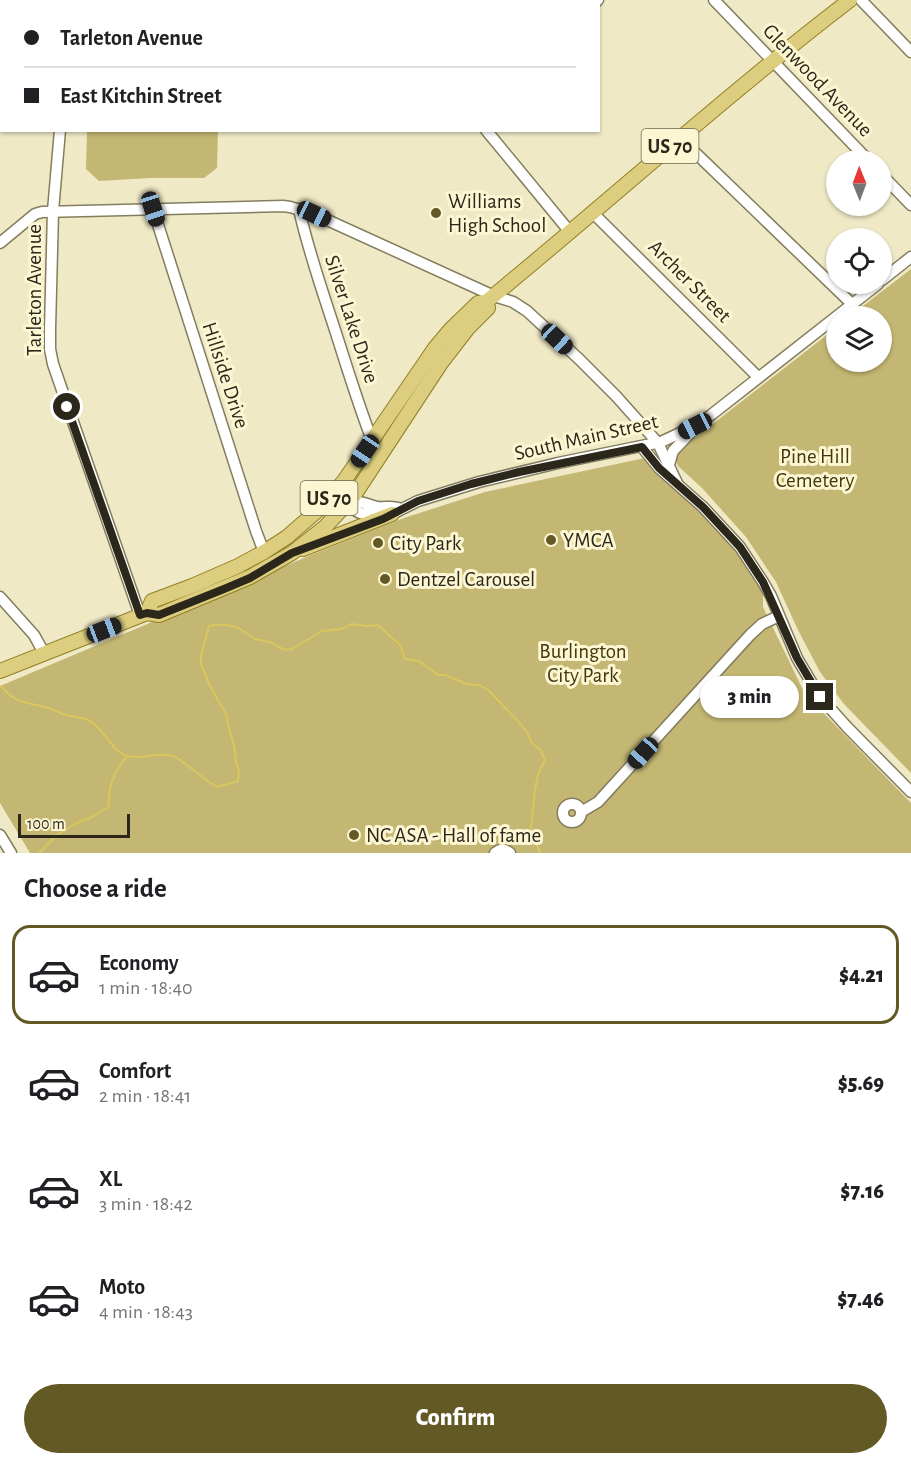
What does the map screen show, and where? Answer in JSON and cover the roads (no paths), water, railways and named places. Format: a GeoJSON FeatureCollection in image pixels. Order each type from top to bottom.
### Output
{"type":"FeatureCollection","features":[{"type":"Feature","properties":{"kind":"main road","name":"US 70"},"geometry":{"type":"LineString","coordinates":[[144,614],[152,601],[238,566],[287,537],[318,510],[344,481],[435,348],[478,303],[490,299],[773,60],[850,0]]}},
{"type":"Feature","properties":{"kind":"main road","name":"US 70"},"geometry":{"type":"LineString","coordinates":[[0,670],[144,614],[159,615],[224,589],[250,578],[292,553],[325,527],[350,501],[441,363],[468,328],[488,308],[490,299]]}},
{"type":"Feature","properties":{"kind":"main road"},"geometry":{"type":"LineString","coordinates":[[287,537],[305,532],[338,502],[350,501],[346,494],[347,490],[367,461],[369,446]]}},
{"type":"Feature","properties":{"kind":"main road"},"geometry":{"type":"LineString","coordinates":[[292,553],[397,512]]}},
{"type":"Feature","properties":{"kind":"street","name":"Glenwood Avenue"},"geometry":{"type":"LineString","coordinates":[[714,0],[858,150]]}},
{"type":"Feature","properties":{"kind":"street"},"geometry":{"type":"LineString","coordinates":[[861,0],[911,52]]}},
{"type":"Feature","properties":{"kind":"street","name":"Tarleton Avenue"},"geometry":{"type":"LineString","coordinates":[[60,132],[53,211],[50,349],[53,364],[122,566],[144,614]]}},
{"type":"Feature","properties":{"kind":"street"},"geometry":{"type":"LineString","coordinates":[[488,132],[570,232]]}},
{"type":"Feature","properties":{"kind":"street"},"geometry":{"type":"LineString","coordinates":[[680,138],[852,304]]}},
{"type":"Feature","properties":{"kind":"street"},"geometry":{"type":"LineString","coordinates":[[892,186],[911,206]]}},
{"type":"Feature","properties":{"kind":"street"},"geometry":{"type":"LineString","coordinates":[[0,243],[34,214],[42,212],[283,206],[314,214],[490,299],[513,302],[527,311],[616,396],[658,443],[677,483]]}},
{"type":"Feature","properties":{"kind":"street","name":"Hillside Drive"},"geometry":{"type":"LineString","coordinates":[[153,209],[264,552]]}},
{"type":"Feature","properties":{"kind":"street","name":"Silver Lake Drive"},"geometry":{"type":"LineString","coordinates":[[299,209],[323,295],[362,413],[369,446]]}},
{"type":"Feature","properties":{"kind":"street","name":"Archer Street"},"geometry":{"type":"LineString","coordinates":[[593,213],[758,377]]}},
{"type":"Feature","properties":{"kind":"street"},"geometry":{"type":"LineString","coordinates":[[892,272],[911,258]]}},
{"type":"Feature","properties":{"kind":"street","name":"South Main Street"},"geometry":{"type":"LineString","coordinates":[[350,501],[353,509],[360,513],[382,516],[397,512],[418,501],[480,482],[558,463],[658,443],[695,426],[734,398],[865,294]]}},
{"type":"Feature","properties":{"kind":"street"},"geometry":{"type":"LineString","coordinates":[[669,465],[673,451],[702,421]]}},
{"type":"Feature","properties":{"kind":"street"},"geometry":{"type":"LineString","coordinates":[[642,447],[659,468],[703,507],[740,547],[763,582],[797,658],[820,697],[911,792]]}},
{"type":"Feature","properties":{"kind":"street"},"geometry":{"type":"LineString","coordinates":[[0,597],[34,635],[44,653]]}},
{"type":"Feature","properties":{"kind":"street"},"geometry":{"type":"LineString","coordinates":[[581,812],[598,802],[750,635],[762,624],[778,616]]}},
{"type":"Feature","properties":{"kind":"street"},"geometry":{"type":"LineString","coordinates":[[0,835],[11,853]]}},
{"type":"Feature","properties":{"kind":"street"},"geometry":{"type":"LineString","coordinates":[[495,853],[501,850],[510,853]]}},
{"type":"Feature","properties":{"kind":"waterway"},"geometry":{"type":"LineString","coordinates":[[1,686],[7,693],[19,700],[46,707],[64,715],[88,720],[122,754],[134,757],[163,754],[173,756],[217,787],[238,781],[239,772],[227,716],[201,664],[209,626],[234,627],[255,639],[269,642],[286,650],[292,649],[322,631],[342,629],[351,624],[378,625],[400,645],[405,659],[419,661],[438,675],[445,675],[466,684],[479,685],[488,690],[518,721],[532,743],[541,751],[545,760],[535,789],[531,828],[540,853]]}},
{"type":"Feature","properties":{"kind":"waterway"},"geometry":{"type":"LineString","coordinates":[[39,853],[58,834],[109,807],[109,793],[113,780],[127,756]]}},
{"type":"Feature","properties":{"kind":"place","name":"Williams High School"},"geometry":{"type":"Point","coordinates":[436,213]}},
{"type":"Feature","properties":{"kind":"place","name":"YMCA"},"geometry":{"type":"Point","coordinates":[551,540]}},
{"type":"Feature","properties":{"kind":"place","name":"City Park"},"geometry":{"type":"Point","coordinates":[378,543]}},
{"type":"Feature","properties":{"kind":"place","name":"Dentzel Carousel"},"geometry":{"type":"Point","coordinates":[385,579]}},
{"type":"Feature","properties":{"kind":"place","name":"NC ASA - Hall of fame"},"geometry":{"type":"Point","coordinates":[354,835]}},
{"type":"Feature","properties":{"kind":"park label","name":"Pine Hill Cemetery"},"geometry":{"type":"Point","coordinates":[815,468]}},
{"type":"Feature","properties":{"kind":"park label","name":"Burlington City Park"},"geometry":{"type":"Point","coordinates":[583,663]}}]}
